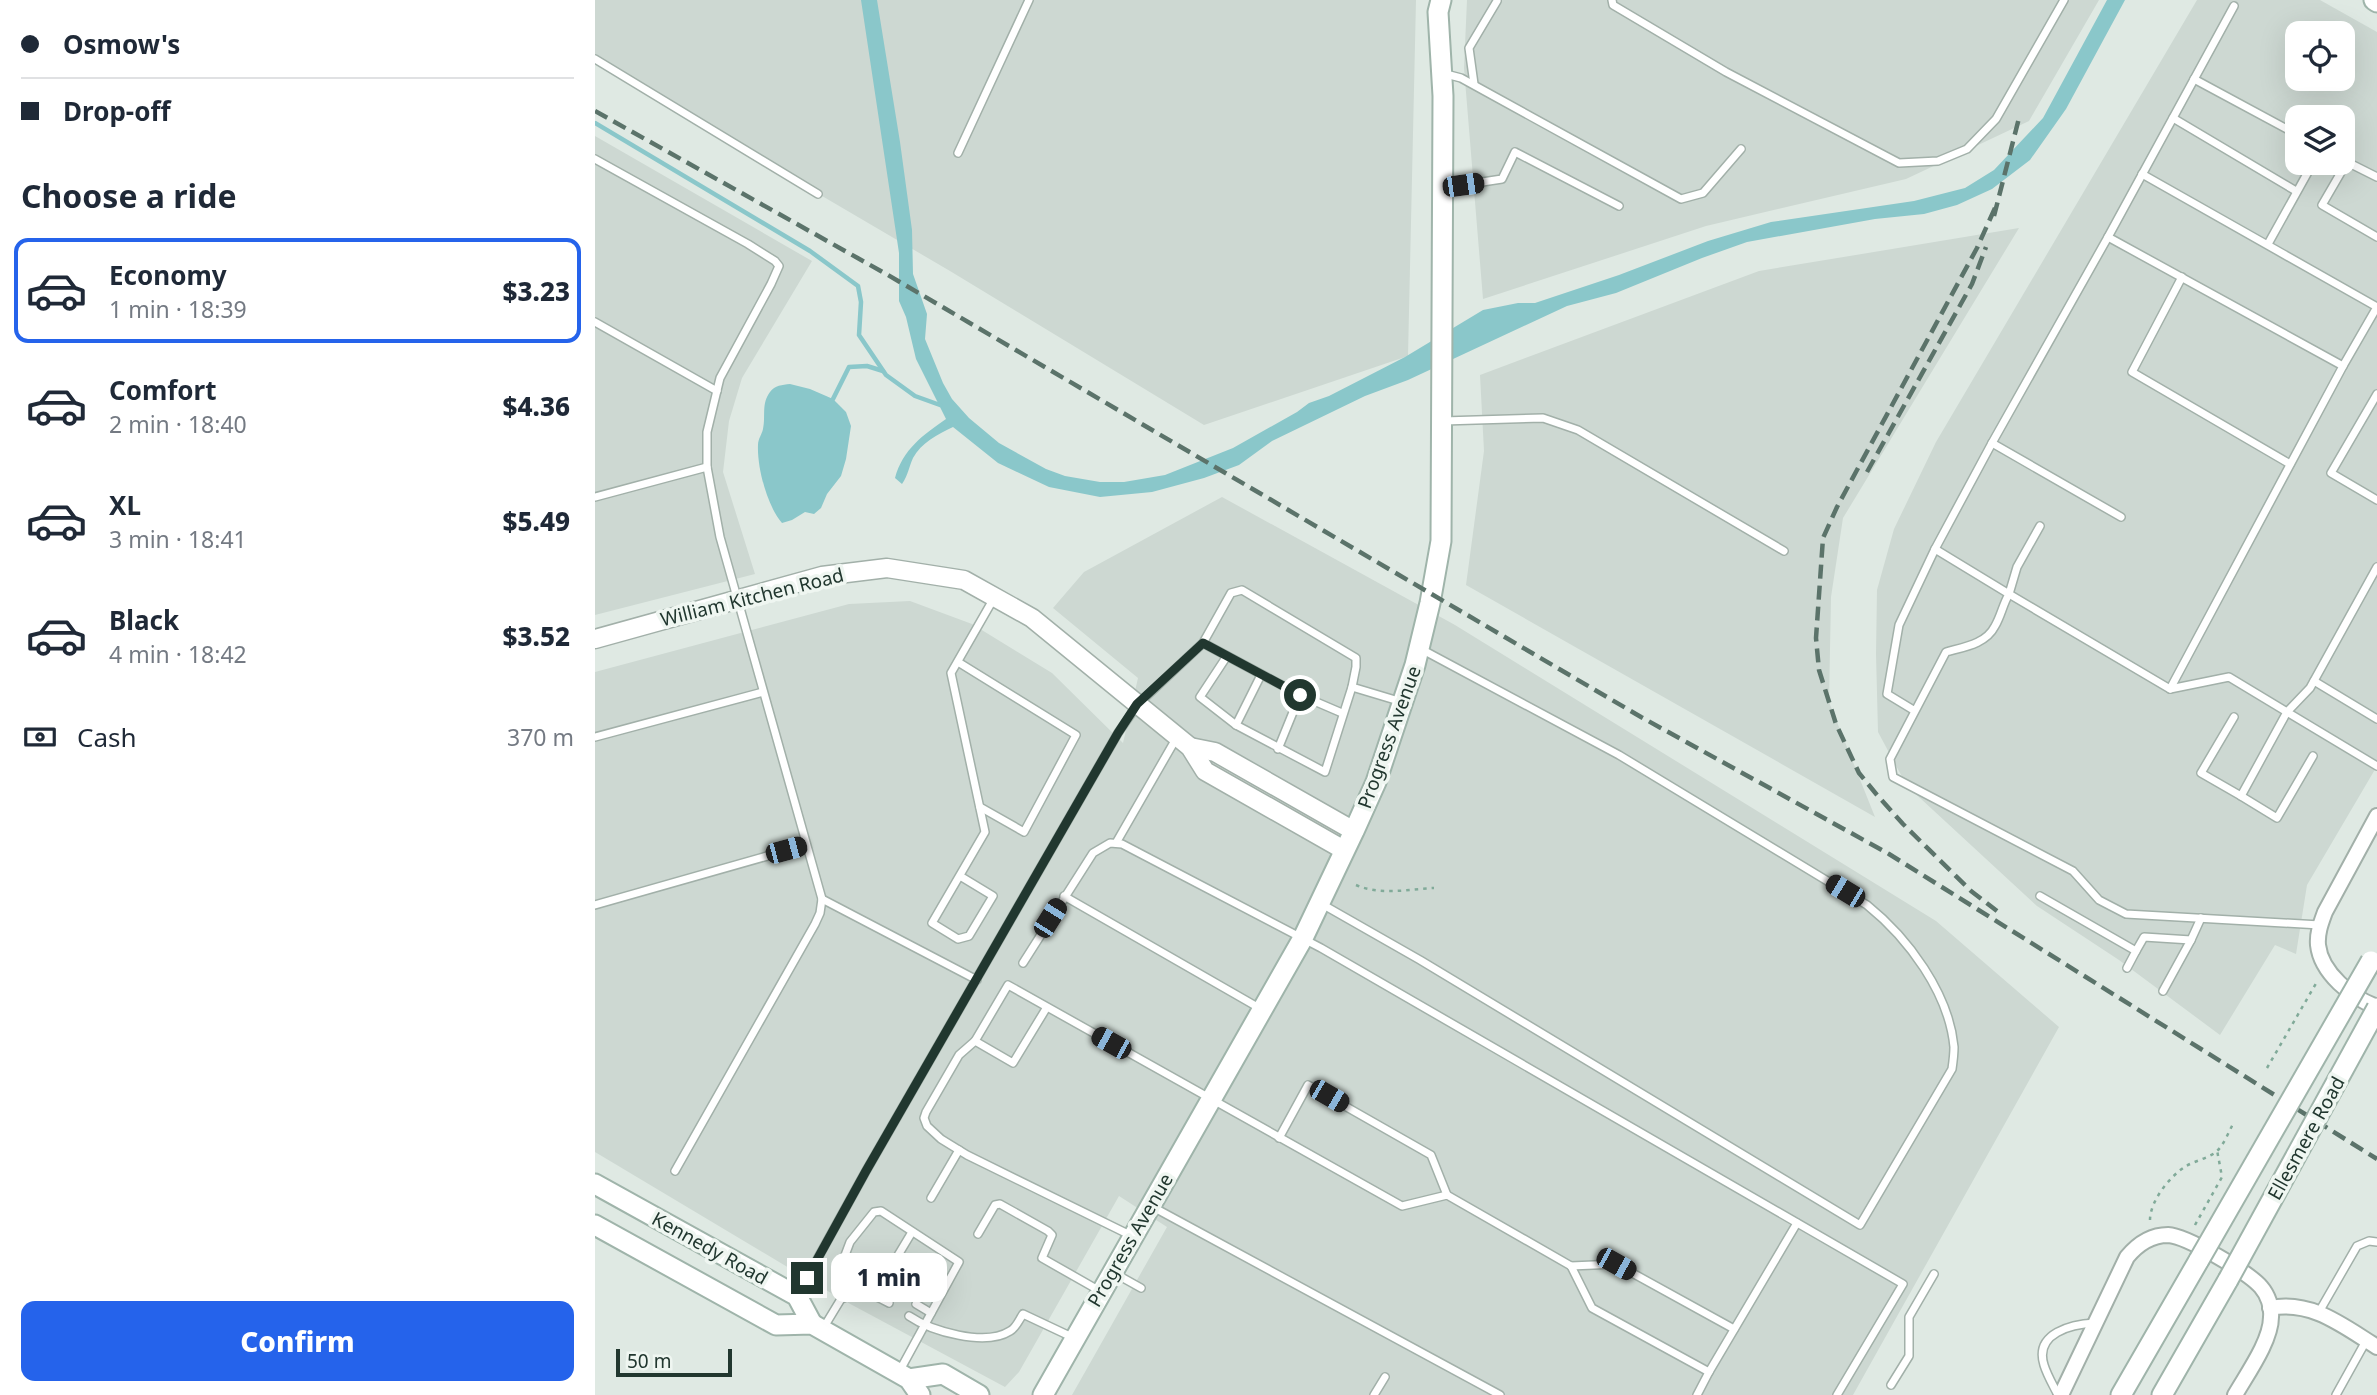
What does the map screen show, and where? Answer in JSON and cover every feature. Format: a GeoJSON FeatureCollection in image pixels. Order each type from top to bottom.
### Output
{"type":"FeatureCollection","features":[{"type":"Feature","properties":{"kind":"main road","name":"Progress Avenue"},"geometry":{"type":"LineString","coordinates":[[1043,1395],[1303,938],[1376,782],[1419,649],[1441,541],[1443,188],[1442,73],[1438,12],[1441,0]]}},
{"type":"Feature","properties":{"kind":"main road","name":"Ellesmere Road"},"geometry":{"type":"LineString","coordinates":[[2122,1395],[2374,956]]}},
{"type":"Feature","properties":{"kind":"main road","name":"Ellesmere Road"},"geometry":{"type":"LineString","coordinates":[[2162,1395],[2377,1007]]}},
{"type":"Feature","properties":{"kind":"main road","name":"Kennedy Road"},"geometry":{"type":"LineString","coordinates":[[595,1184],[797,1296]]}},
{"type":"Feature","properties":{"kind":"main road","name":"Kennedy Road"},"geometry":{"type":"LineString","coordinates":[[595,1225],[776,1325],[817,1327]]}},
{"type":"Feature","properties":{"kind":"main road"},"geometry":{"type":"LineString","coordinates":[[797,1296],[817,1327],[909,1382],[943,1374],[979,1395]]}},
{"type":"Feature","properties":{"kind":"street","name":"William Kitchen Road"},"geometry":{"type":"LineString","coordinates":[[595,639],[822,576],[887,568],[964,580],[1032,618],[1184,742],[1205,771],[1344,850]]}},
{"type":"Feature","properties":{"kind":"street","name":"William Kitchen Road"},"geometry":{"type":"LineString","coordinates":[[1184,742],[1215,752],[1354,831]]}},
{"type":"Feature","properties":{"kind":"street","name":"Ellesmere Road"},"geometry":{"type":"LineString","coordinates":[[2377,816],[2331,897],[2318,935],[2319,952],[2327,970],[2346,989],[2377,1007]]}},
{"type":"Feature","properties":{"kind":"street"},"geometry":{"type":"LineString","coordinates":[[2060,1395],[2127,1257],[2141,1243],[2166,1235],[2187,1241],[2254,1280],[2265,1293],[2270,1308],[2271,1323],[2268,1335],[2235,1395]]}},
{"type":"Feature","properties":{"kind":"street"},"geometry":{"type":"LineString","coordinates":[[2270,1308],[2286,1305],[2319,1312],[2372,1344]]}},
{"type":"Feature","properties":{"kind":"lane"},"geometry":{"type":"LineString","coordinates":[[958,153],[1028,0]]}},
{"type":"Feature","properties":{"kind":"lane"},"geometry":{"type":"LineString","coordinates":[[1612,0],[1613,5],[1726,72],[1899,163],[1938,161],[1967,149],[1996,119],[2064,0]]}},
{"type":"Feature","properties":{"kind":"lane"},"geometry":{"type":"LineString","coordinates":[[1474,84],[1469,48],[1497,1]]}},
{"type":"Feature","properties":{"kind":"lane"},"geometry":{"type":"LineString","coordinates":[[1915,711],[1887,694],[1899,625],[1935,549],[1992,443],[2234,6]]}},
{"type":"Feature","properties":{"kind":"lane"},"geometry":{"type":"LineString","coordinates":[[595,59],[818,194]]}},
{"type":"Feature","properties":{"kind":"lane"},"geometry":{"type":"LineString","coordinates":[[1442,73],[1474,84],[1681,199],[1703,193],[1741,149]]}},
{"type":"Feature","properties":{"kind":"lane"},"geometry":{"type":"LineString","coordinates":[[2194,79],[2285,128]]}},
{"type":"Feature","properties":{"kind":"lane"},"geometry":{"type":"LineString","coordinates":[[2173,118],[2296,191]]}},
{"type":"Feature","properties":{"kind":"lane"},"geometry":{"type":"LineString","coordinates":[[1443,188],[1502,179],[1515,152],[1619,206]]}},
{"type":"Feature","properties":{"kind":"lane"},"geometry":{"type":"LineString","coordinates":[[595,159],[748,244],[779,266],[720,378],[707,432],[707,467],[720,537],[822,899],[815,924],[675,1171]]}},
{"type":"Feature","properties":{"kind":"lane"},"geometry":{"type":"LineString","coordinates":[[2377,177],[2347,162],[2322,205],[2377,237]]}},
{"type":"Feature","properties":{"kind":"lane"},"geometry":{"type":"LineString","coordinates":[[2143,174],[2377,307],[2170,689]]}},
{"type":"Feature","properties":{"kind":"lane"},"geometry":{"type":"LineString","coordinates":[[2268,244],[2306,175]]}},
{"type":"Feature","properties":{"kind":"lane"},"geometry":{"type":"LineString","coordinates":[[2108,237],[2343,366]]}},
{"type":"Feature","properties":{"kind":"lane"},"geometry":{"type":"LineString","coordinates":[[2182,276],[2132,372],[2290,464]]}},
{"type":"Feature","properties":{"kind":"lane"},"geometry":{"type":"LineString","coordinates":[[595,322],[717,391]]}},
{"type":"Feature","properties":{"kind":"lane"},"geometry":{"type":"LineString","coordinates":[[2377,394],[2331,473],[2377,500]]}},
{"type":"Feature","properties":{"kind":"lane"},"geometry":{"type":"LineString","coordinates":[[1442,421],[1543,418],[1578,430],[1784,551]]}},
{"type":"Feature","properties":{"kind":"lane"},"geometry":{"type":"LineString","coordinates":[[1992,443],[2121,517]]}},
{"type":"Feature","properties":{"kind":"lane"},"geometry":{"type":"LineString","coordinates":[[595,497],[707,467]]}},
{"type":"Feature","properties":{"kind":"lane"},"geometry":{"type":"LineString","coordinates":[[2041,526],[2017,566],[1995,627],[1979,643],[1946,652],[1890,759],[1893,776],[2073,871],[2099,901],[2126,914],[2320,925]]}},
{"type":"Feature","properties":{"kind":"lane"},"geometry":{"type":"LineString","coordinates":[[1935,549],[2170,689],[2229,677],[2377,766]]}},
{"type":"Feature","properties":{"kind":"lane"},"geometry":{"type":"LineString","coordinates":[[2241,796],[2287,712],[2310,688],[2377,567]]}},
{"type":"Feature","properties":{"kind":"lane"},"geometry":{"type":"LineString","coordinates":[[797,1296],[1118,733],[1137,704],[1203,643],[1231,593],[1242,590],[1356,658],[1352,687],[1325,772],[1236,725],[1200,697],[1227,656]]}},
{"type":"Feature","properties":{"kind":"lane"},"geometry":{"type":"LineString","coordinates":[[960,876],[993,896],[969,936],[958,939],[932,923],[985,832],[951,673],[995,597]]}},
{"type":"Feature","properties":{"kind":"lane"},"geometry":{"type":"LineString","coordinates":[[1203,643],[1300,695],[1342,713]]}},
{"type":"Feature","properties":{"kind":"lane"},"geometry":{"type":"LineString","coordinates":[[1319,903],[1420,960],[1860,1225],[1952,1069],[1954,1047],[1948,1021],[1924,967],[1909,944],[1867,905],[1619,755],[1419,649]]}},
{"type":"Feature","properties":{"kind":"lane"},"geometry":{"type":"LineString","coordinates":[[958,662],[1076,735],[1024,832],[980,807]]}},
{"type":"Feature","properties":{"kind":"lane"},"geometry":{"type":"LineString","coordinates":[[1236,725],[1261,675]]}},
{"type":"Feature","properties":{"kind":"lane"},"geometry":{"type":"LineString","coordinates":[[2314,681],[2377,719]]}},
{"type":"Feature","properties":{"kind":"lane"},"geometry":{"type":"LineString","coordinates":[[1352,687],[1403,702]]}},
{"type":"Feature","properties":{"kind":"lane"},"geometry":{"type":"LineString","coordinates":[[595,737],[764,692]]}},
{"type":"Feature","properties":{"kind":"lane"},"geometry":{"type":"LineString","coordinates":[[1278,749],[1300,695]]}},
{"type":"Feature","properties":{"kind":"lane"},"geometry":{"type":"LineString","coordinates":[[2234,717],[2201,773],[2277,818],[2313,756]]}},
{"type":"Feature","properties":{"kind":"lane"},"geometry":{"type":"LineString","coordinates":[[1116,843],[1184,742]]}},
{"type":"Feature","properties":{"kind":"lane"},"geometry":{"type":"LineString","coordinates":[[1023,962],[1093,853],[1110,843],[1122,844],[1303,938],[1903,1284],[1837,1395]]}},
{"type":"Feature","properties":{"kind":"lane"},"geometry":{"type":"LineString","coordinates":[[595,905],[806,845]]}},
{"type":"Feature","properties":{"kind":"lane"},"geometry":{"type":"LineString","coordinates":[[1064,896],[1262,1009]]}},
{"type":"Feature","properties":{"kind":"lane"},"geometry":{"type":"LineString","coordinates":[[2040,896],[2136,951]]}},
{"type":"Feature","properties":{"kind":"lane"},"geometry":{"type":"LineString","coordinates":[[822,899],[977,980]]}},
{"type":"Feature","properties":{"kind":"lane"},"geometry":{"type":"LineString","coordinates":[[2163,991],[2201,918]]}},
{"type":"Feature","properties":{"kind":"lane"},"geometry":{"type":"LineString","coordinates":[[2127,968],[2144,937],[2190,940]]}},
{"type":"Feature","properties":{"kind":"lane"},"geometry":{"type":"LineString","coordinates":[[1133,1236],[959,1150],[927,1126],[924,1118],[959,1055],[975,1041],[1008,985],[1402,1206],[1447,1195]]}},
{"type":"Feature","properties":{"kind":"lane"},"geometry":{"type":"LineString","coordinates":[[975,1041],[1013,1063],[1048,1007]]}},
{"type":"Feature","properties":{"kind":"lane"},"geometry":{"type":"LineString","coordinates":[[1279,1138],[1308,1084],[1431,1155],[1447,1195],[1571,1266],[1616,1264],[1734,1329]]}},
{"type":"Feature","properties":{"kind":"lane"},"geometry":{"type":"LineString","coordinates":[[931,1199],[959,1150]]}},
{"type":"Feature","properties":{"kind":"lane"},"geometry":{"type":"LineString","coordinates":[[978,1234],[992,1210],[1000,1204],[1052,1235],[1042,1258],[1101,1291]]}},
{"type":"Feature","properties":{"kind":"lane"},"geometry":{"type":"LineString","coordinates":[[1150,1206],[1500,1395]]}},
{"type":"Feature","properties":{"kind":"lane"},"geometry":{"type":"LineString","coordinates":[[841,1299],[841,1266],[850,1242],[874,1212],[881,1212],[958,1262],[924,1326],[909,1382]]}},
{"type":"Feature","properties":{"kind":"lane"},"geometry":{"type":"LineString","coordinates":[[1697,1395],[1797,1223]]}},
{"type":"Feature","properties":{"kind":"lane"},"geometry":{"type":"LineString","coordinates":[[910,1268],[895,1261],[912,1232]]}},
{"type":"Feature","properties":{"kind":"lane"},"geometry":{"type":"LineString","coordinates":[[2319,1312],[2357,1246],[2369,1241],[2377,1242]]}},
{"type":"Feature","properties":{"kind":"lane"},"geometry":{"type":"LineString","coordinates":[[1571,1266],[1592,1308],[1709,1372]]}},
{"type":"Feature","properties":{"kind":"lane"},"geometry":{"type":"LineString","coordinates":[[1112,1272],[1141,1288]]}},
{"type":"Feature","properties":{"kind":"lane"},"geometry":{"type":"LineString","coordinates":[[871,1293],[879,1288],[888,1273]]}},
{"type":"Feature","properties":{"kind":"lane"},"geometry":{"type":"LineString","coordinates":[[1891,1385],[1909,1356],[1909,1317],[1934,1275]]}},
{"type":"Feature","properties":{"kind":"lane"},"geometry":{"type":"LineString","coordinates":[[930,1281],[944,1289]]}},
{"type":"Feature","properties":{"kind":"lane"},"geometry":{"type":"LineString","coordinates":[[883,1282],[897,1291]]}},
{"type":"Feature","properties":{"kind":"lane"},"geometry":{"type":"LineString","coordinates":[[924,1291],[938,1299]]}},
{"type":"Feature","properties":{"kind":"lane"},"geometry":{"type":"LineString","coordinates":[[817,1327],[841,1299],[855,1293],[871,1293],[889,1303]]}},
{"type":"Feature","properties":{"kind":"lane"},"geometry":{"type":"LineString","coordinates":[[916,1304],[931,1313]]}},
{"type":"Feature","properties":{"kind":"lane"},"geometry":{"type":"LineString","coordinates":[[909,1316],[924,1326],[967,1336],[999,1336],[1012,1330],[1023,1314],[1074,1339]]}},
{"type":"Feature","properties":{"kind":"lane"},"geometry":{"type":"LineString","coordinates":[[2060,1395],[2042,1362],[2044,1348],[2054,1332],[2077,1324],[2096,1323]]}},
{"type":"Feature","properties":{"kind":"lane"},"geometry":{"type":"LineString","coordinates":[[2336,1395],[2372,1344]]}},
{"type":"Feature","properties":{"kind":"lane"},"geometry":{"type":"LineString","coordinates":[[1374,1395],[1385,1377]]}},
{"type":"Feature","properties":{"kind":"path"},"geometry":{"type":"LineString","coordinates":[[1356,886],[1382,892],[1434,888]]}},
{"type":"Feature","properties":{"kind":"path"},"geometry":{"type":"LineString","coordinates":[[2267,1068],[2318,979]]}},
{"type":"Feature","properties":{"kind":"path"},"geometry":{"type":"LineString","coordinates":[[2150,1220],[2150,1214],[2160,1195],[2174,1176],[2184,1167],[2217,1150],[2233,1124]]}},
{"type":"Feature","properties":{"kind":"path"},"geometry":{"type":"LineString","coordinates":[[2195,1225],[2222,1177],[2217,1150]]}},
{"type":"Feature","properties":{"kind":"shaded area"},"geometry":{"type":"Polygon","coordinates":[[[595,0],[1416,0],[1408,356],[1204,425],[950,271],[595,63],[595,0]]]}},
{"type":"Feature","properties":{"kind":"shaded area"},"geometry":{"type":"Polygon","coordinates":[[[1467,0],[2099,0],[2029,121],[1906,179],[1706,226],[1483,299],[1464,68],[1467,0]]]}},
{"type":"Feature","properties":{"kind":"shaded area"},"geometry":{"type":"Polygon","coordinates":[[[2197,0],[2320,0],[2377,32],[2377,766],[2307,885],[2296,954],[2275,945],[2220,1035],[2119,960],[2037,906],[1907,786],[1878,732],[1877,590],[1894,529],[1936,442],[2197,0]]]}},
{"type":"Feature","properties":{"kind":"shaded area"},"geometry":{"type":"Polygon","coordinates":[[[595,136],[812,261],[742,378],[729,421],[723,472],[755,574],[595,615],[595,136]]]}},
{"type":"Feature","properties":{"kind":"shaded area"},"geometry":{"type":"Polygon","coordinates":[[[2019,228],[1843,518],[1831,597],[1829,702],[1875,817],[1466,585],[1484,451],[1480,375],[1759,271],[2019,228]]]}},
{"type":"Feature","properties":{"kind":"shaded area"},"geometry":{"type":"Polygon","coordinates":[[[1222,497],[1455,625],[1936,921],[2059,1027],[1853,1395],[1072,1395],[1167,1227],[1119,1196],[1019,1372],[1005,1387],[841,1299],[595,1152],[595,672],[849,604],[910,601],[972,624],[1052,673],[1123,743],[1138,678],[1053,608],[1084,572],[1222,497]]]}},
{"type":"Feature","properties":{"kind":"water"},"geometry":{"type":"Polygon","coordinates":[[[861,0],[877,0],[912,230],[913,274],[927,314],[925,339],[943,383],[952,399],[969,418],[999,443],[1046,469],[1065,476],[1100,482],[1124,482],[1165,475],[1233,448],[1309,403],[1329,396],[1405,357],[1483,310],[1518,303],[1535,303],[1708,241],[1771,222],[1914,201],[1965,188],[1994,170],[2043,118],[2107,0],[2125,0],[2066,109],[2030,160],[1992,189],[1957,205],[1924,214],[1875,219],[1747,242],[1616,293],[1567,306],[1408,380],[1365,396],[1272,441],[1239,465],[1152,492],[1100,497],[1049,487],[998,463],[953,427],[925,443],[913,458],[902,484],[895,478],[909,451],[946,419],[916,359],[906,317],[899,301],[899,253],[861,0]]]}},
{"type":"Feature","properties":{"kind":"water"},"geometry":{"type":"Polygon","coordinates":[[[790,384],[833,399],[846,412],[851,426],[841,476],[827,494],[821,508],[814,514],[805,512],[782,523],[764,486],[758,445],[767,397],[776,387],[790,384]]]}},
{"type":"Feature","properties":{"kind":"waterway"},"geometry":{"type":"LineString","coordinates":[[595,123],[810,251],[858,286],[861,302],[859,335],[886,375],[915,396],[940,405]]}},
{"type":"Feature","properties":{"kind":"waterway"},"geometry":{"type":"LineString","coordinates":[[833,399],[849,367],[867,366],[883,371]]}},
{"type":"Feature","properties":{"kind":"railway"},"geometry":{"type":"LineString","coordinates":[[595,111],[888,275],[1641,717],[1889,854],[2377,1159]]}},
{"type":"Feature","properties":{"kind":"railway"},"geometry":{"type":"LineString","coordinates":[[1994,216],[2019,118]]}},
{"type":"Feature","properties":{"kind":"railway"},"geometry":{"type":"LineString","coordinates":[[1995,208],[1977,248],[1837,507],[1823,538],[1816,638],[1819,670],[1836,724],[1859,773],[1903,824],[1971,891],[1997,911]]}},
{"type":"Feature","properties":{"kind":"railway"},"geometry":{"type":"LineString","coordinates":[[1867,472],[1972,284],[1986,247]]}},
{"type":"Feature","properties":{"kind":"route"},"geometry":{"type":"LineString","coordinates":[[807,1278],[866,1171],[1137,704],[1203,643],[1300,695]]}}]}
